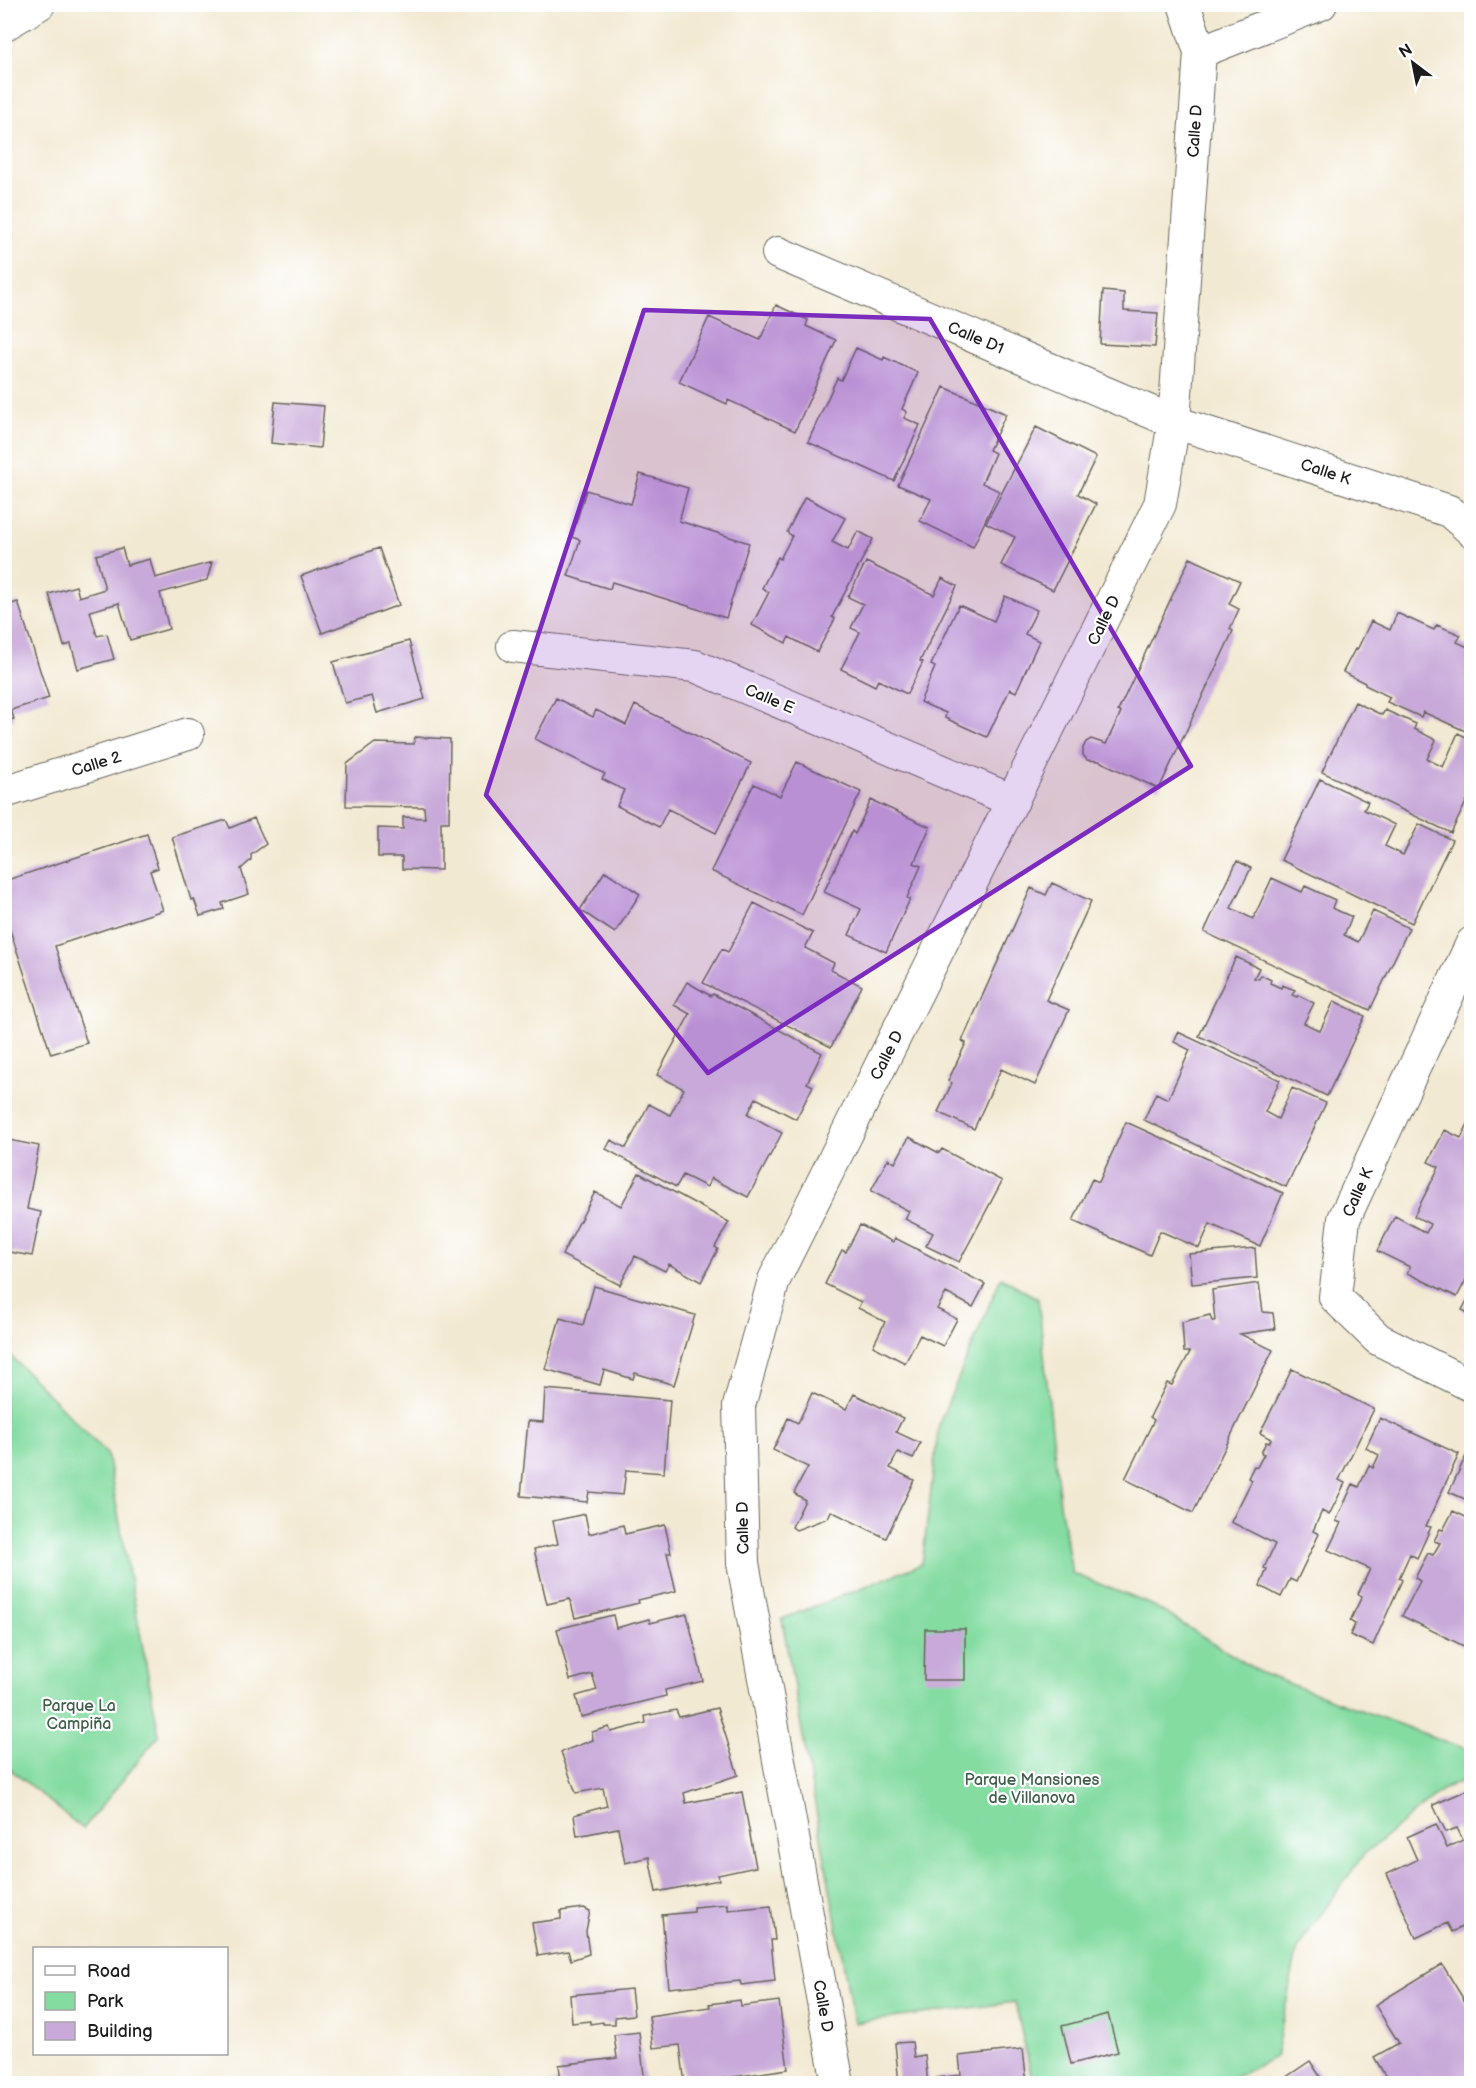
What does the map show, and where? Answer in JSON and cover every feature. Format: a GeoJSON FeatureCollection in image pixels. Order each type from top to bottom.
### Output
{"type":"FeatureCollection","features":[{"type":"Feature","properties":{"kind":"street"},"geometry":{"type":"LineString","coordinates":[[4,25],[39,4]]}},
{"type":"Feature","properties":{"kind":"street"},"geometry":{"type":"LineString","coordinates":[[1184,4],[1200,52],[1321,4]]}},
{"type":"Feature","properties":{"kind":"street","name":"Calle D"},"geometry":{"type":"LineString","coordinates":[[838,2084],[742,1563],[740,1406],[774,1280],[1160,504],[1174,422],[1200,52]]}},
{"type":"Feature","properties":{"kind":"street","name":"Calle D1"},"geometry":{"type":"LineString","coordinates":[[778,253],[1174,422]]}},
{"type":"Feature","properties":{"kind":"street","name":"Calle K"},"geometry":{"type":"LineString","coordinates":[[1174,422],[1449,511],[1472,531]]}},
{"type":"Feature","properties":{"kind":"street","name":"Calle E"},"geometry":{"type":"LineString","coordinates":[[513,646],[695,666],[1013,801]]}},
{"type":"Feature","properties":{"kind":"street","name":"Calle 2"},"geometry":{"type":"LineString","coordinates":[[4,792],[188,734]]}},
{"type":"Feature","properties":{"kind":"street","name":"Calle K"},"geometry":{"type":"LineString","coordinates":[[1472,943],[1344,1219],[1335,1297],[1378,1339],[1472,1386]]}},
{"type":"Feature","properties":{"kind":"highlighted area"},"geometry":{"type":"Polygon","coordinates":[[[644,310],[930,319],[1191,766],[708,1073],[486,795],[644,310]]]}},
{"type":"Feature","properties":{"kind":"green space","name":"Parque Mansiones de Villanova"},"geometry":{"type":"Polygon","coordinates":[[[1001,1277],[1038,1299],[1060,1504],[1072,1573],[1154,1606],[1261,1673],[1471,1751],[1471,1784],[1462,1781],[1444,1789],[1363,1855],[1298,1947],[1275,2057],[1224,2083],[1033,2083],[1015,2002],[854,2023],[782,1619],[922,1564],[939,1424],[1001,1277]]]}},
{"type":"Feature","properties":{"kind":"green space","name":"Parque La Campiña"},"geometry":{"type":"Polygon","coordinates":[[[4,1349],[107,1454],[159,1735],[83,1829],[5,1765],[4,1349]]]}},
{"type":"Feature","properties":{"kind":"building"},"geometry":{"type":"Polygon","coordinates":[[[1103,291],[1124,293],[1124,311],[1158,313],[1155,347],[1100,344],[1103,291]]]}},
{"type":"Feature","properties":{"kind":"building"},"geometry":{"type":"Polygon","coordinates":[[[776,305],[808,320],[806,326],[836,340],[795,431],[728,400],[727,404],[679,382],[709,317],[760,340],[776,305]]]}},
{"type":"Feature","properties":{"kind":"building"},"geometry":{"type":"Polygon","coordinates":[[[856,348],[883,360],[884,357],[918,373],[902,409],[907,412],[904,418],[920,425],[894,481],[808,442],[837,378],[841,380],[856,348]]]}},
{"type":"Feature","properties":{"kind":"building"},"geometry":{"type":"Polygon","coordinates":[[[944,387],[1006,414],[989,450],[995,453],[982,483],[999,491],[973,547],[920,521],[931,499],[898,485],[944,387]]]}},
{"type":"Feature","properties":{"kind":"building"},"geometry":{"type":"Polygon","coordinates":[[[275,402],[324,406],[320,448],[271,443],[275,402]]]}},
{"type":"Feature","properties":{"kind":"building"},"geometry":{"type":"Polygon","coordinates":[[[1036,427],[1096,457],[1078,494],[1096,504],[1053,590],[1001,565],[1015,537],[986,523],[1036,427]]]}},
{"type":"Feature","properties":{"kind":"building"},"geometry":{"type":"Polygon","coordinates":[[[640,474],[688,488],[679,521],[749,543],[726,618],[612,582],[610,589],[568,576],[580,540],[572,537],[586,490],[631,504],[640,474]]]}},
{"type":"Feature","properties":{"kind":"building"},"geometry":{"type":"Polygon","coordinates":[[[805,497],[845,518],[832,542],[848,550],[858,531],[873,539],[832,617],[835,619],[817,652],[789,637],[786,643],[752,625],[769,592],[762,588],[792,536],[787,532],[805,497]]]}},
{"type":"Feature","properties":{"kind":"building"},"geometry":{"type":"Polygon","coordinates":[[[122,548],[127,565],[150,559],[155,578],[212,562],[207,580],[160,593],[169,629],[130,640],[119,603],[90,611],[97,636],[107,634],[114,659],[78,669],[71,644],[64,646],[49,594],[76,586],[79,597],[105,589],[96,555],[122,548]]]}},
{"type":"Feature","properties":{"kind":"building"},"geometry":{"type":"Polygon","coordinates":[[[379,548],[399,605],[322,633],[301,576],[379,548]]]}},
{"type":"Feature","properties":{"kind":"building"},"geometry":{"type":"Polygon","coordinates":[[[1190,558],[1240,581],[1229,604],[1239,609],[1230,629],[1233,631],[1159,789],[1099,761],[1087,760],[1083,755],[1083,748],[1091,739],[1106,744],[1121,712],[1118,711],[1190,558]]]}},
{"type":"Feature","properties":{"kind":"building"},"geometry":{"type":"Polygon","coordinates":[[[866,562],[934,595],[942,578],[957,586],[920,661],[923,662],[907,694],[878,680],[875,686],[841,669],[860,632],[851,628],[863,604],[848,597],[866,562]]]}},
{"type":"Feature","properties":{"kind":"building"},"geometry":{"type":"Polygon","coordinates":[[[1005,596],[1037,610],[1025,634],[1039,641],[1016,692],[1010,689],[987,737],[945,718],[946,713],[920,702],[935,667],[931,665],[959,605],[994,621],[1005,596]]]}},
{"type":"Feature","properties":{"kind":"building"},"geometry":{"type":"Polygon","coordinates":[[[18,602],[49,698],[11,710],[14,719],[4,722],[4,606],[18,602]]]}},
{"type":"Feature","properties":{"kind":"building"},"geometry":{"type":"Polygon","coordinates":[[[1397,613],[1434,630],[1437,625],[1461,635],[1457,642],[1472,649],[1470,672],[1472,673],[1472,734],[1423,712],[1421,717],[1387,702],[1390,697],[1343,672],[1371,621],[1390,630],[1397,613]]]}},
{"type":"Feature","properties":{"kind":"building"},"geometry":{"type":"Polygon","coordinates":[[[409,641],[425,699],[377,713],[372,696],[345,703],[333,662],[409,641]]]}},
{"type":"Feature","properties":{"kind":"building"},"geometry":{"type":"Polygon","coordinates":[[[556,698],[593,717],[596,710],[626,725],[635,705],[751,763],[716,833],[668,809],[659,827],[617,806],[624,790],[602,779],[605,774],[535,739],[556,698]]]}},
{"type":"Feature","properties":{"kind":"building"},"geometry":{"type":"Polygon","coordinates":[[[1355,702],[1382,715],[1385,710],[1416,724],[1414,729],[1436,740],[1427,759],[1443,767],[1458,733],[1472,740],[1472,790],[1451,833],[1322,772],[1355,702]]]}},
{"type":"Feature","properties":{"kind":"building"},"geometry":{"type":"Polygon","coordinates":[[[415,737],[450,739],[449,822],[441,822],[441,870],[402,869],[402,857],[378,857],[378,828],[403,829],[403,817],[425,818],[424,807],[346,806],[347,764],[375,743],[414,744],[415,737]]]}},
{"type":"Feature","properties":{"kind":"building"},"geometry":{"type":"Polygon","coordinates":[[[797,762],[861,792],[802,915],[711,871],[754,784],[780,796],[797,762]]]}},
{"type":"Feature","properties":{"kind":"building"},"geometry":{"type":"Polygon","coordinates":[[[1320,779],[1368,802],[1364,810],[1395,825],[1385,846],[1403,855],[1419,824],[1452,840],[1412,923],[1281,860],[1320,779]]]}},
{"type":"Feature","properties":{"kind":"building"},"geometry":{"type":"Polygon","coordinates":[[[871,800],[930,827],[914,863],[921,866],[907,898],[910,899],[886,952],[849,935],[861,909],[824,892],[852,831],[855,834],[871,800]]]}},
{"type":"Feature","properties":{"kind":"building"},"geometry":{"type":"Polygon","coordinates":[[[254,818],[266,844],[251,855],[251,860],[241,869],[249,894],[222,903],[224,909],[200,916],[194,899],[191,900],[172,837],[226,820],[230,828],[254,818]]]}},
{"type":"Feature","properties":{"kind":"building"},"geometry":{"type":"Polygon","coordinates":[[[147,834],[158,868],[150,871],[163,910],[55,946],[87,1043],[51,1054],[4,912],[4,881],[147,834]]]}},
{"type":"Feature","properties":{"kind":"building"},"geometry":{"type":"Polygon","coordinates":[[[1237,861],[1251,868],[1231,908],[1253,919],[1272,878],[1302,892],[1305,886],[1335,900],[1332,908],[1352,917],[1344,935],[1358,942],[1373,911],[1409,928],[1370,1010],[1204,932],[1237,861]]]}},
{"type":"Feature","properties":{"kind":"building"},"geometry":{"type":"Polygon","coordinates":[[[605,871],[640,894],[615,933],[580,910],[605,871]]]}},
{"type":"Feature","properties":{"kind":"building"},"geometry":{"type":"Polygon","coordinates":[[[1052,883],[1091,901],[1046,1000],[1069,1010],[1035,1085],[1001,1069],[974,1129],[938,1112],[952,1083],[948,1081],[966,1043],[962,1041],[1031,888],[1046,895],[1052,883]]]}},
{"type":"Feature","properties":{"kind":"building"},"geometry":{"type":"Polygon","coordinates":[[[754,903],[813,933],[805,948],[834,963],[831,970],[862,986],[831,1047],[703,983],[722,949],[728,952],[754,903]]]}},
{"type":"Feature","properties":{"kind":"building"},"geometry":{"type":"Polygon","coordinates":[[[1236,957],[1259,968],[1254,978],[1259,979],[1261,975],[1271,980],[1270,983],[1281,988],[1282,985],[1295,990],[1292,995],[1297,997],[1298,995],[1314,1003],[1304,1023],[1320,1031],[1334,1001],[1365,1016],[1327,1096],[1199,1036],[1236,957]]]}},
{"type":"Feature","properties":{"kind":"building"},"geometry":{"type":"Polygon","coordinates":[[[687,982],[822,1053],[807,1083],[813,1086],[796,1119],[756,1098],[748,1114],[782,1133],[748,1197],[711,1178],[707,1187],[683,1175],[676,1187],[606,1149],[611,1140],[626,1148],[649,1104],[670,1115],[684,1089],[657,1075],[690,1014],[674,1005],[687,982]]]}},
{"type":"Feature","properties":{"kind":"building"},"geometry":{"type":"Polygon","coordinates":[[[1178,1032],[1280,1080],[1265,1112],[1278,1119],[1292,1088],[1326,1103],[1286,1187],[1144,1120],[1156,1093],[1168,1099],[1190,1050],[1174,1042],[1178,1032]]]}},
{"type":"Feature","properties":{"kind":"building"},"geometry":{"type":"Polygon","coordinates":[[[1126,1122],[1283,1193],[1260,1246],[1210,1224],[1199,1248],[1160,1231],[1150,1255],[1073,1221],[1092,1179],[1099,1182],[1126,1122]]]}},
{"type":"Feature","properties":{"kind":"building"},"geometry":{"type":"Polygon","coordinates":[[[1469,1122],[1472,1123],[1472,1268],[1457,1297],[1407,1273],[1410,1267],[1377,1251],[1395,1216],[1426,1233],[1430,1224],[1414,1216],[1439,1167],[1428,1162],[1445,1130],[1461,1138],[1469,1122]]]}},
{"type":"Feature","properties":{"kind":"building"},"geometry":{"type":"Polygon","coordinates":[[[909,1137],[939,1153],[942,1149],[1002,1181],[959,1262],[926,1246],[933,1233],[905,1219],[909,1211],[871,1191],[888,1159],[895,1163],[909,1137]]]}},
{"type":"Feature","properties":{"kind":"building"},"geometry":{"type":"Polygon","coordinates":[[[4,1139],[39,1146],[27,1209],[41,1212],[32,1256],[4,1251],[4,1139]]]}},
{"type":"Feature","properties":{"kind":"building"},"geometry":{"type":"Polygon","coordinates":[[[639,1173],[729,1222],[715,1247],[718,1249],[701,1282],[669,1264],[665,1271],[635,1256],[620,1285],[562,1255],[595,1192],[621,1206],[639,1173]]]}},
{"type":"Feature","properties":{"kind":"building"},"geometry":{"type":"Polygon","coordinates":[[[860,1225],[893,1242],[895,1238],[985,1284],[973,1307],[946,1293],[937,1309],[957,1319],[943,1346],[920,1335],[905,1363],[873,1346],[885,1322],[858,1308],[861,1302],[825,1284],[842,1250],[846,1252],[860,1225]]]}},
{"type":"Feature","properties":{"kind":"building"},"geometry":{"type":"Polygon","coordinates":[[[1255,1248],[1257,1278],[1192,1284],[1189,1254],[1255,1248]]]}},
{"type":"Feature","properties":{"kind":"building"},"geometry":{"type":"Polygon","coordinates":[[[1259,1283],[1263,1312],[1273,1313],[1275,1329],[1240,1334],[1273,1350],[1193,1513],[1125,1479],[1154,1420],[1150,1417],[1167,1383],[1172,1385],[1190,1352],[1184,1352],[1182,1322],[1210,1315],[1212,1321],[1215,1321],[1212,1290],[1259,1283]]]}},
{"type":"Feature","properties":{"kind":"building"},"geometry":{"type":"Polygon","coordinates":[[[594,1286],[695,1315],[674,1385],[635,1373],[633,1379],[604,1370],[600,1385],[545,1369],[560,1318],[583,1325],[594,1286]]]}},
{"type":"Feature","properties":{"kind":"building"},"geometry":{"type":"Polygon","coordinates":[[[1472,1291],[1472,1315],[1462,1310],[1472,1291]]]}},
{"type":"Feature","properties":{"kind":"building"},"geometry":{"type":"Polygon","coordinates":[[[1292,1369],[1374,1409],[1339,1480],[1345,1483],[1329,1515],[1322,1511],[1313,1531],[1319,1534],[1296,1582],[1290,1579],[1281,1597],[1260,1586],[1267,1569],[1264,1568],[1275,1544],[1231,1522],[1252,1480],[1248,1478],[1264,1454],[1261,1453],[1266,1442],[1269,1443],[1271,1439],[1260,1433],[1292,1369]]]}},
{"type":"Feature","properties":{"kind":"building"},"geometry":{"type":"Polygon","coordinates":[[[545,1389],[670,1400],[664,1473],[626,1470],[623,1495],[589,1492],[587,1502],[521,1496],[528,1421],[543,1422],[545,1389]]]}},
{"type":"Feature","properties":{"kind":"building"},"geometry":{"type":"Polygon","coordinates":[[[812,1393],[846,1409],[854,1394],[903,1418],[896,1432],[920,1443],[913,1459],[898,1452],[890,1468],[914,1480],[886,1538],[831,1511],[828,1518],[796,1530],[792,1527],[805,1500],[794,1493],[808,1467],[773,1450],[788,1418],[798,1423],[812,1393]]]}},
{"type":"Feature","properties":{"kind":"building"},"geometry":{"type":"Polygon","coordinates":[[[1380,1418],[1459,1454],[1426,1526],[1431,1527],[1417,1558],[1410,1554],[1399,1578],[1402,1580],[1373,1645],[1350,1635],[1355,1624],[1350,1621],[1362,1596],[1358,1594],[1370,1569],[1328,1550],[1341,1523],[1336,1521],[1353,1484],[1359,1487],[1369,1465],[1373,1468],[1379,1455],[1366,1448],[1380,1418]]]}},
{"type":"Feature","properties":{"kind":"building"},"geometry":{"type":"Polygon","coordinates":[[[1466,1456],[1472,1458],[1472,1502],[1449,1492],[1466,1456]]]}},
{"type":"Feature","properties":{"kind":"building"},"geometry":{"type":"Polygon","coordinates":[[[1453,1511],[1472,1520],[1472,1650],[1402,1616],[1420,1581],[1415,1578],[1428,1553],[1433,1555],[1440,1543],[1434,1541],[1453,1511]]]}},
{"type":"Feature","properties":{"kind":"building"},"geometry":{"type":"Polygon","coordinates":[[[585,1514],[589,1534],[623,1525],[625,1534],[665,1525],[671,1553],[667,1553],[676,1591],[638,1600],[639,1603],[575,1618],[570,1599],[547,1604],[534,1549],[558,1544],[553,1521],[585,1514]]]}},
{"type":"Feature","properties":{"kind":"building"},"geometry":{"type":"Polygon","coordinates":[[[687,1614],[703,1681],[665,1690],[666,1696],[581,1717],[576,1696],[597,1690],[592,1674],[570,1680],[557,1629],[613,1615],[616,1628],[649,1619],[650,1623],[687,1614]]]}},
{"type":"Feature","properties":{"kind":"building"},"geometry":{"type":"Polygon","coordinates":[[[925,1629],[965,1629],[965,1680],[924,1680],[925,1629]]]}},
{"type":"Feature","properties":{"kind":"building"},"geometry":{"type":"Polygon","coordinates":[[[717,1708],[738,1775],[684,1793],[686,1803],[742,1792],[756,1867],[718,1875],[719,1880],[656,1892],[649,1857],[625,1863],[618,1828],[577,1836],[574,1815],[607,1806],[603,1788],[576,1793],[561,1752],[593,1740],[592,1732],[609,1727],[611,1732],[646,1723],[645,1716],[676,1710],[679,1717],[717,1708]]]}},
{"type":"Feature","properties":{"kind":"building"},"geometry":{"type":"Polygon","coordinates":[[[1472,1788],[1472,1922],[1452,1932],[1447,1923],[1416,1938],[1387,1874],[1417,1860],[1407,1837],[1436,1824],[1447,1848],[1463,1840],[1457,1828],[1446,1832],[1433,1805],[1472,1788]]]}},
{"type":"Feature","properties":{"kind":"building"},"geometry":{"type":"Polygon","coordinates":[[[728,1904],[728,1910],[771,1906],[775,1940],[771,1940],[775,1981],[741,1985],[740,1981],[669,1988],[662,1915],[694,1912],[694,1907],[728,1904]]]}},
{"type":"Feature","properties":{"kind":"building"},"geometry":{"type":"Polygon","coordinates":[[[584,1908],[590,1911],[586,1931],[589,1954],[571,1960],[568,1951],[538,1956],[532,1923],[561,1919],[561,1911],[584,1908]]]}},
{"type":"Feature","properties":{"kind":"building"},"geometry":{"type":"Polygon","coordinates":[[[1442,1964],[1472,2013],[1472,2084],[1390,2084],[1374,2057],[1399,2043],[1375,2005],[1442,1964]]]}},
{"type":"Feature","properties":{"kind":"building"},"geometry":{"type":"Polygon","coordinates":[[[631,1989],[634,2015],[615,2017],[615,2024],[603,2024],[603,2022],[590,2024],[590,2021],[572,2023],[570,1995],[631,1989]]]}},
{"type":"Feature","properties":{"kind":"building"},"geometry":{"type":"Polygon","coordinates":[[[740,2000],[741,2006],[779,2001],[788,2069],[685,2084],[680,2045],[653,2048],[649,2016],[740,2000]]]}},
{"type":"Feature","properties":{"kind":"building"},"geometry":{"type":"Polygon","coordinates":[[[1108,2014],[1118,2052],[1071,2064],[1062,2026],[1108,2014]]]}},
{"type":"Feature","properties":{"kind":"building"},"geometry":{"type":"Polygon","coordinates":[[[639,2032],[645,2084],[551,2084],[551,2082],[561,2081],[559,2065],[617,2058],[614,2035],[639,2032]]]}},
{"type":"Feature","properties":{"kind":"building"},"geometry":{"type":"Polygon","coordinates":[[[912,2042],[914,2057],[925,2055],[928,2084],[899,2084],[895,2043],[912,2042]]]}},
{"type":"Feature","properties":{"kind":"building"},"geometry":{"type":"Polygon","coordinates":[[[1023,2049],[1027,2084],[937,2084],[936,2078],[961,2075],[959,2056],[1023,2049]]]}},
{"type":"Feature","properties":{"kind":"building"},"geometry":{"type":"Polygon","coordinates":[[[1310,2061],[1325,2084],[1276,2084],[1310,2061]]]}}]}
